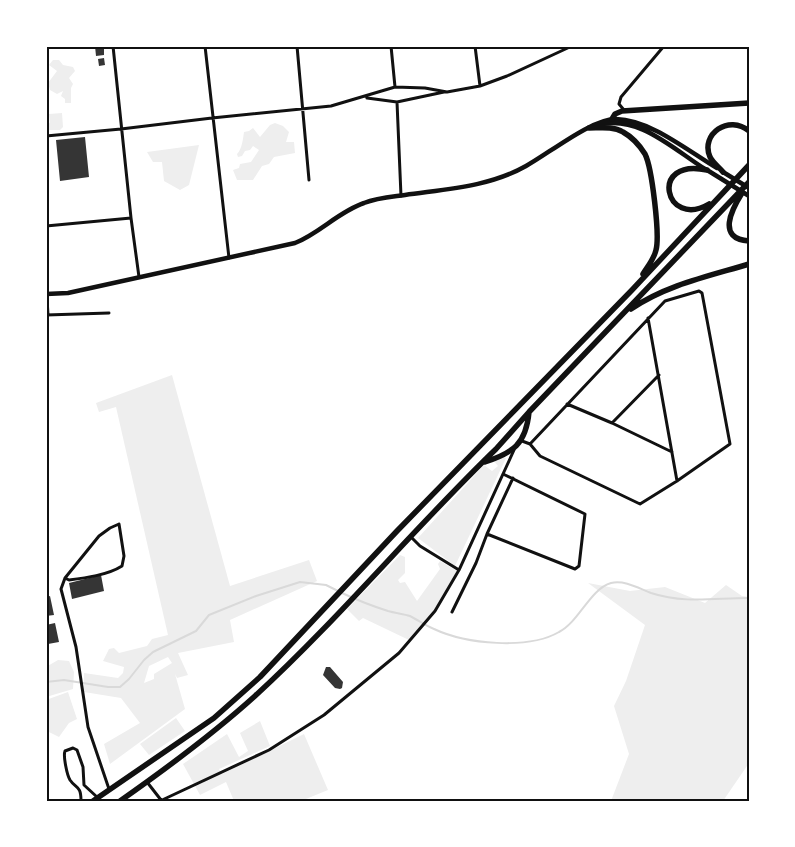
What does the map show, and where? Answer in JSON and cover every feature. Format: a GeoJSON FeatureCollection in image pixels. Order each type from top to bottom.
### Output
{"type":"FeatureCollection","features":[{"type":"Feature","properties":{"kind":"highway"},"geometry":{"type":"LineString","coordinates":[[612,119],[617,113],[624,110],[749,103]]}},
{"type":"Feature","properties":{"kind":"highway"},"geometry":{"type":"LineString","coordinates":[[723,172],[709,156],[709,144],[712,135],[720,127],[728,124],[738,124],[749,130]]}},
{"type":"Feature","properties":{"kind":"highway"},"geometry":{"type":"LineString","coordinates":[[589,128],[609,128],[623,132],[640,147],[647,160],[657,242],[652,259],[632,290]]}},
{"type":"Feature","properties":{"kind":"highway"},"geometry":{"type":"LineString","coordinates":[[95,799],[214,718],[260,677],[397,531],[632,290],[748,166]]}},
{"type":"Feature","properties":{"kind":"highway"},"geometry":{"type":"LineString","coordinates":[[707,170],[686,168],[679,171],[669,182],[670,196],[677,206],[688,210],[702,208],[717,199]]}},
{"type":"Feature","properties":{"kind":"highway"},"geometry":{"type":"LineString","coordinates":[[120,801],[206,738],[262,690],[482,463],[621,316],[731,205],[749,182]]}},
{"type":"Feature","properties":{"kind":"highway"},"geometry":{"type":"LineString","coordinates":[[731,205],[729,222],[731,232],[738,239],[749,241]]}},
{"type":"Feature","properties":{"kind":"highway"},"geometry":{"type":"LineString","coordinates":[[621,316],[644,301],[667,290],[749,264]]}},
{"type":"Feature","properties":{"kind":"highway"},"geometry":{"type":"LineString","coordinates":[[482,463],[503,455],[522,441],[527,427],[529,412]]}},
{"type":"Feature","properties":{"kind":"street"},"geometry":{"type":"LineString","coordinates":[[113,46],[139,278]]}},
{"type":"Feature","properties":{"kind":"street"},"geometry":{"type":"LineString","coordinates":[[205,46],[229,258]]}},
{"type":"Feature","properties":{"kind":"street"},"geometry":{"type":"LineString","coordinates":[[296,46],[309,180]]}},
{"type":"Feature","properties":{"kind":"street"},"geometry":{"type":"LineString","coordinates":[[391,46],[395,87]]}},
{"type":"Feature","properties":{"kind":"street"},"geometry":{"type":"LineString","coordinates":[[475,46],[480,86]]}},
{"type":"Feature","properties":{"kind":"street"},"geometry":{"type":"LineString","coordinates":[[363,98],[397,102],[480,86],[507,76],[572,46]]}},
{"type":"Feature","properties":{"kind":"street"},"geometry":{"type":"LineString","coordinates":[[624,110],[619,101],[663,47]]}},
{"type":"Feature","properties":{"kind":"street"},"geometry":{"type":"LineString","coordinates":[[46,136],[303,110],[331,106],[395,87],[425,88],[447,92]]}},
{"type":"Feature","properties":{"kind":"street"},"geometry":{"type":"LineString","coordinates":[[397,102],[401,196]]}},
{"type":"Feature","properties":{"kind":"street"},"geometry":{"type":"LineString","coordinates":[[47,295],[68,293],[295,243],[312,235],[352,208],[381,198],[477,184],[501,178],[532,163],[600,121],[612,119],[627,120],[650,128],[749,188]]}},
{"type":"Feature","properties":{"kind":"street"},"geometry":{"type":"LineString","coordinates":[[589,128],[605,123],[636,127],[653,135],[749,196]]}},
{"type":"Feature","properties":{"kind":"street"},"geometry":{"type":"LineString","coordinates":[[46,226],[131,218]]}},
{"type":"Feature","properties":{"kind":"street"},"geometry":{"type":"LineString","coordinates":[[46,282],[47,315],[109,312]]}},
{"type":"Feature","properties":{"kind":"street"},"geometry":{"type":"LineString","coordinates":[[522,441],[530,444],[540,456],[636,504],[644,503],[677,482],[730,444],[702,293],[668,298],[530,444]]}},
{"type":"Feature","properties":{"kind":"street"},"geometry":{"type":"LineString","coordinates":[[648,318],[677,482]]}},
{"type":"Feature","properties":{"kind":"street"},"geometry":{"type":"LineString","coordinates":[[612,423],[659,375]]}},
{"type":"Feature","properties":{"kind":"street"},"geometry":{"type":"LineString","coordinates":[[567,404],[672,452]]}},
{"type":"Feature","properties":{"kind":"street"},"geometry":{"type":"LineString","coordinates":[[147,782],[160,801],[269,750],[324,715],[399,653],[435,611],[459,570],[516,447]]}},
{"type":"Feature","properties":{"kind":"street"},"geometry":{"type":"LineString","coordinates":[[487,534],[575,569],[579,566],[584,514],[503,474]]}},
{"type":"Feature","properties":{"kind":"street"},"geometry":{"type":"LineString","coordinates":[[452,612],[476,563],[513,478]]}},
{"type":"Feature","properties":{"kind":"street"},"geometry":{"type":"LineString","coordinates":[[65,578],[70,580],[83,578],[122,566],[124,556],[120,524],[103,532],[65,578],[61,594],[76,647],[88,727],[109,790]]}},
{"type":"Feature","properties":{"kind":"street"},"geometry":{"type":"LineString","coordinates":[[410,537],[420,546],[459,570]]}},
{"type":"Feature","properties":{"kind":"street"},"geometry":{"type":"LineString","coordinates":[[80,801],[80,792],[70,780],[64,756],[66,750],[73,748],[76,750],[83,767],[86,788],[95,799]]}},
{"type":"Feature","properties":{"kind":"street"},"geometry":{"type":"LineString","coordinates":[[76,785],[84,781]]}},
{"type":"Feature","properties":{"kind":"shaded area"},"geometry":{"type":"Polygon","coordinates":[[[53,60],[59,60],[63,65],[73,67],[75,71],[69,78],[73,84],[71,88],[71,103],[65,103],[65,99],[61,96],[63,91],[57,94],[50,90],[48,83],[57,71],[49,65],[53,60]]]}},
{"type":"Feature","properties":{"kind":"shaded area"},"geometry":{"type":"Polygon","coordinates":[[[62,113],[63,127],[60,130],[49,130],[49,114],[62,113]]]}},
{"type":"Feature","properties":{"kind":"shaded area"},"geometry":{"type":"Polygon","coordinates":[[[275,123],[283,126],[289,132],[286,142],[294,142],[295,153],[274,157],[269,164],[262,166],[253,180],[237,180],[233,170],[239,168],[240,164],[251,162],[259,150],[253,146],[250,150],[245,151],[242,156],[238,157],[237,154],[241,147],[244,132],[253,128],[260,137],[270,125],[275,123]]]}},
{"type":"Feature","properties":{"kind":"shaded area"},"geometry":{"type":"Polygon","coordinates":[[[199,145],[189,185],[180,190],[164,181],[162,162],[153,162],[147,152],[199,145]]]}},
{"type":"Feature","properties":{"kind":"shaded area"},"geometry":{"type":"Polygon","coordinates":[[[172,375],[230,586],[309,560],[317,581],[230,620],[234,642],[178,653],[188,675],[177,678],[175,674],[185,709],[110,764],[104,744],[140,723],[121,698],[84,692],[84,673],[118,678],[123,673],[124,667],[103,661],[109,649],[114,648],[119,653],[147,646],[152,639],[168,635],[116,407],[99,412],[96,403],[172,375]],[[168,657],[149,666],[144,683],[154,679],[154,674],[172,663],[168,657]]]}},
{"type":"Feature","properties":{"kind":"shaded area"},"geometry":{"type":"Polygon","coordinates":[[[506,458],[455,566],[418,538],[484,465],[492,471],[498,466],[493,460],[506,458]]]}},
{"type":"Feature","properties":{"kind":"shaded area"},"geometry":{"type":"Polygon","coordinates":[[[400,555],[405,557],[405,573],[398,580],[400,583],[405,582],[417,601],[440,569],[438,564],[440,561],[457,571],[436,608],[409,640],[363,618],[359,621],[347,609],[400,555]]]}},
{"type":"Feature","properties":{"kind":"shaded area"},"geometry":{"type":"Polygon","coordinates":[[[588,583],[630,591],[665,587],[705,603],[726,585],[742,596],[749,597],[749,763],[723,801],[611,801],[629,754],[614,706],[626,681],[645,625],[588,583]]]}},
{"type":"Feature","properties":{"kind":"shaded area"},"geometry":{"type":"Polygon","coordinates":[[[58,660],[69,661],[74,672],[73,689],[46,697],[46,667],[58,660]]]}},
{"type":"Feature","properties":{"kind":"shaded area"},"geometry":{"type":"Polygon","coordinates":[[[68,692],[77,719],[69,723],[59,737],[49,732],[46,735],[46,700],[68,692]]]}},
{"type":"Feature","properties":{"kind":"shaded area"},"geometry":{"type":"Polygon","coordinates":[[[176,718],[185,731],[149,755],[140,744],[176,718]]]}},
{"type":"Feature","properties":{"kind":"shaded area"},"geometry":{"type":"Polygon","coordinates":[[[260,721],[270,746],[219,769],[222,774],[304,734],[328,790],[301,801],[234,801],[226,782],[200,795],[183,764],[227,734],[239,757],[248,751],[240,733],[260,721]]]}},
{"type":"Feature","properties":{"kind":"building"},"geometry":{"type":"Polygon","coordinates":[[[95,46],[104,46],[104,55],[96,56],[95,46]]]}},
{"type":"Feature","properties":{"kind":"building"},"geometry":{"type":"Polygon","coordinates":[[[104,58],[105,65],[99,66],[98,59],[104,58]]]}},
{"type":"Feature","properties":{"kind":"building"},"geometry":{"type":"Polygon","coordinates":[[[85,137],[89,177],[60,181],[56,140],[85,137]]]}},
{"type":"Feature","properties":{"kind":"building"},"geometry":{"type":"Polygon","coordinates":[[[101,575],[104,591],[72,599],[69,583],[101,575]]]}},
{"type":"Feature","properties":{"kind":"building"},"geometry":{"type":"Polygon","coordinates":[[[50,596],[54,615],[46,616],[46,597],[50,596]]]}},
{"type":"Feature","properties":{"kind":"building"},"geometry":{"type":"Polygon","coordinates":[[[55,623],[59,642],[48,644],[46,625],[55,623]]]}},
{"type":"Feature","properties":{"kind":"building"},"geometry":{"type":"Polygon","coordinates":[[[326,667],[330,667],[343,682],[342,688],[335,688],[323,675],[326,667]]]}},
{"type":"Feature","properties":{"kind":"waterway"},"geometry":{"type":"LineString","coordinates":[[46,682],[64,680],[120,687],[153,652],[196,631],[209,615],[256,596],[300,582],[326,585],[338,591]]}},
{"type":"Feature","properties":{"kind":"waterway"},"geometry":{"type":"LineString","coordinates":[[342,593],[382,609],[410,616],[431,628],[447,634],[497,643],[531,641],[546,638],[559,632],[573,621],[597,592],[604,586],[616,582],[651,593],[676,598],[700,600],[749,598]]}}]}
